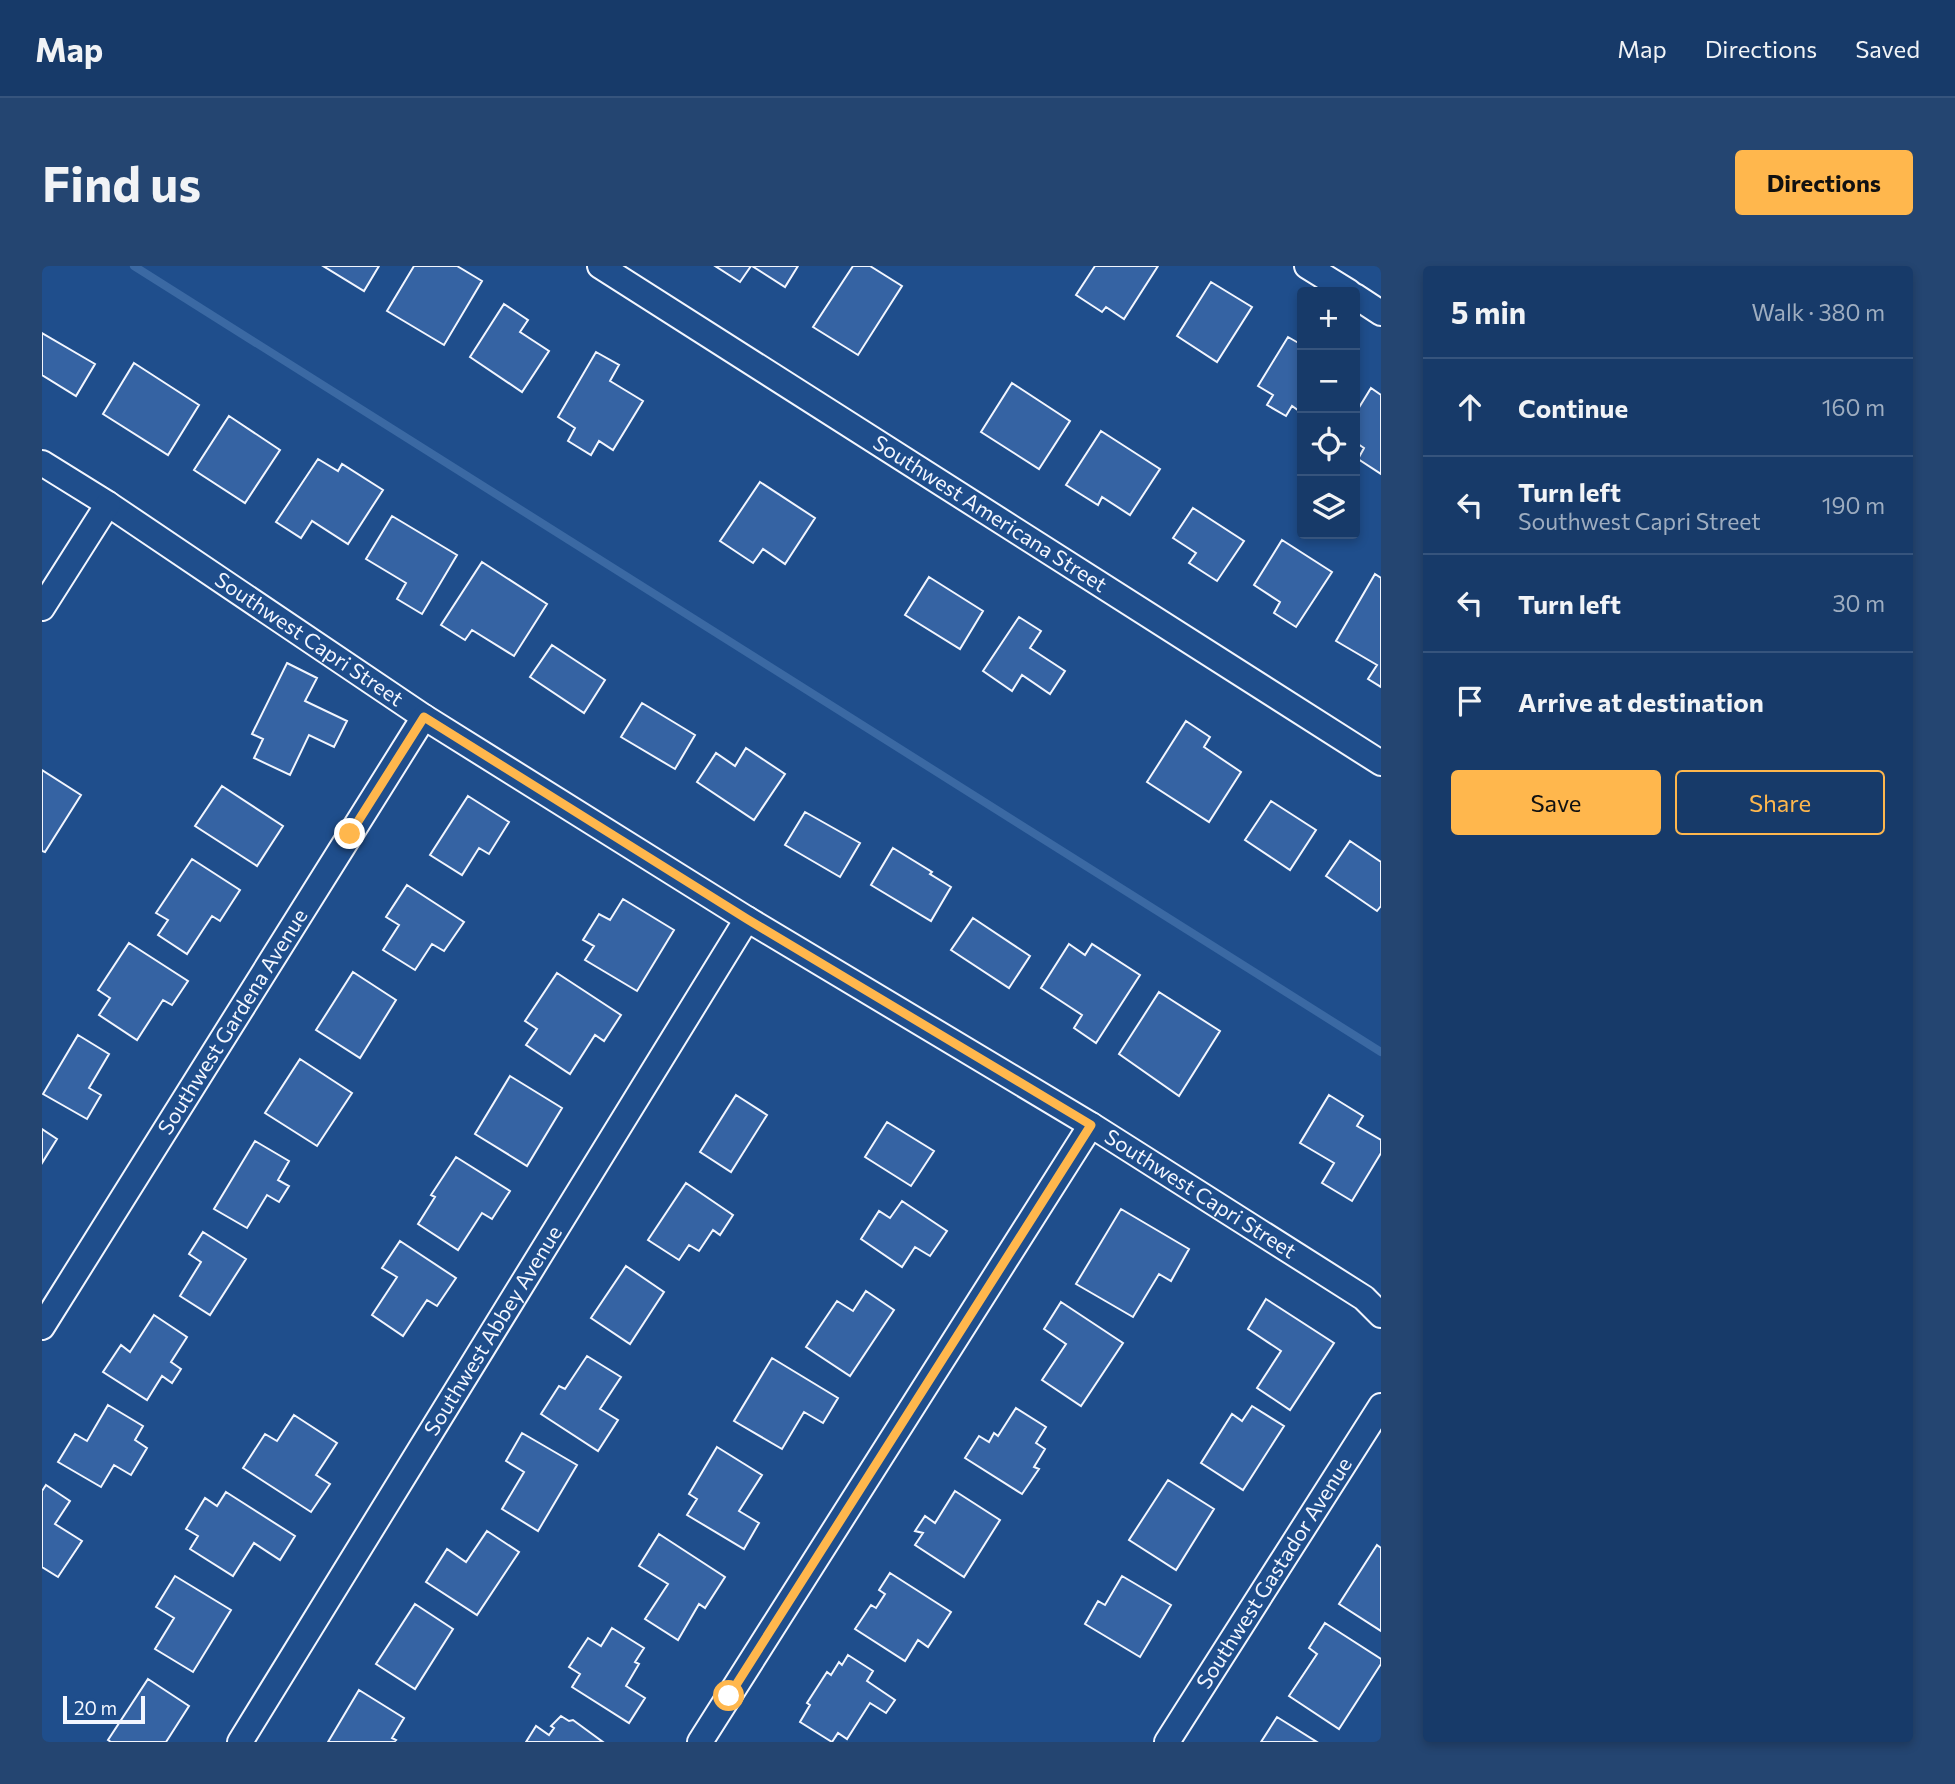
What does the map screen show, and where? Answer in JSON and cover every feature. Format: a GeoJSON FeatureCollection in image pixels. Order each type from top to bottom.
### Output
{"type":"FeatureCollection","features":[{"type":"Feature","properties":{"kind":"street","name":"Southwest Americana Street"},"geometry":{"type":"LineString","coordinates":[[600,266],[1381,763]]}},
{"type":"Feature","properties":{"kind":"street"},"geometry":{"type":"LineString","coordinates":[[1307,266],[1341,287]]}},
{"type":"Feature","properties":{"kind":"street"},"geometry":{"type":"LineString","coordinates":[[1360,299],[1381,313]]}},
{"type":"Feature","properties":{"kind":"street","name":"Southwest Capri Street"},"geometry":{"type":"LineString","coordinates":[[42,463],[108,504],[424,717],[747,919],[1091,1125],[1373,1307]]}},
{"type":"Feature","properties":{"kind":"street"},"geometry":{"type":"LineString","coordinates":[[42,608],[108,504]]}},
{"type":"Feature","properties":{"kind":"street","name":"Southwest Gardena Avenue"},"geometry":{"type":"LineString","coordinates":[[42,1327],[424,717]]}},
{"type":"Feature","properties":{"kind":"street","name":"Southwest Abbey Avenue"},"geometry":{"type":"LineString","coordinates":[[240,1742],[747,919]]}},
{"type":"Feature","properties":{"kind":"street"},"geometry":{"type":"LineString","coordinates":[[700,1742],[1091,1125]]}},
{"type":"Feature","properties":{"kind":"street","name":"Southwest Gastador Avenue"},"geometry":{"type":"LineString","coordinates":[[1167,1742],[1381,1406]]}},
{"type":"Feature","properties":{"kind":"building"},"geometry":{"type":"Polygon","coordinates":[[[323,266],[379,266],[364,291],[323,266]]]}},
{"type":"Feature","properties":{"kind":"building"},"geometry":{"type":"Polygon","coordinates":[[[414,266],[457,266],[482,281],[444,345],[387,311],[414,266]]]}},
{"type":"Feature","properties":{"kind":"building"},"geometry":{"type":"Polygon","coordinates":[[[715,266],[751,266],[740,282],[715,266]]]}},
{"type":"Feature","properties":{"kind":"building"},"geometry":{"type":"Polygon","coordinates":[[[752,266],[798,266],[785,287],[752,266]]]}},
{"type":"Feature","properties":{"kind":"building"},"geometry":{"type":"Polygon","coordinates":[[[853,266],[870,266],[902,286],[858,355],[813,327],[853,266]]]}},
{"type":"Feature","properties":{"kind":"building"},"geometry":{"type":"Polygon","coordinates":[[[1095,266],[1158,266],[1124,319],[1106,307],[1102,312],[1076,295],[1095,266]]]}},
{"type":"Feature","properties":{"kind":"building"},"geometry":{"type":"Polygon","coordinates":[[[1211,282],[1252,307],[1217,362],[1177,336],[1211,282]]]}},
{"type":"Feature","properties":{"kind":"building"},"geometry":{"type":"Polygon","coordinates":[[[504,304],[528,320],[520,332],[549,351],[522,392],[470,357],[504,304]]]}},
{"type":"Feature","properties":{"kind":"building"},"geometry":{"type":"Polygon","coordinates":[[[42,333],[95,364],[76,396],[42,375],[42,333]]]}},
{"type":"Feature","properties":{"kind":"building"},"geometry":{"type":"Polygon","coordinates":[[[1288,337],[1297,342],[1297,410],[1292,406],[1286,416],[1267,405],[1273,395],[1258,386],[1288,337]]]}},
{"type":"Feature","properties":{"kind":"building"},"geometry":{"type":"Polygon","coordinates":[[[596,352],[619,365],[610,381],[643,401],[613,450],[599,441],[591,455],[568,441],[575,428],[558,417],[596,352]]]}},
{"type":"Feature","properties":{"kind":"building"},"geometry":{"type":"Polygon","coordinates":[[[134,363],[199,405],[168,455],[103,414],[134,363]]]}},
{"type":"Feature","properties":{"kind":"building"},"geometry":{"type":"Polygon","coordinates":[[[1012,383],[1070,421],[1039,469],[981,432],[1012,383]]]}},
{"type":"Feature","properties":{"kind":"building"},"geometry":{"type":"Polygon","coordinates":[[[1371,388],[1381,395],[1381,474],[1360,460],[1364,448],[1360,445],[1360,406],[1371,388]]]}},
{"type":"Feature","properties":{"kind":"building"},"geometry":{"type":"Polygon","coordinates":[[[229,416],[280,450],[245,503],[194,470],[229,416]]]}},
{"type":"Feature","properties":{"kind":"building"},"geometry":{"type":"Polygon","coordinates":[[[1101,431],[1160,469],[1130,515],[1102,497],[1098,505],[1066,485],[1101,431]]]}},
{"type":"Feature","properties":{"kind":"building"},"geometry":{"type":"Polygon","coordinates":[[[318,459],[338,471],[342,464],[383,490],[348,544],[312,521],[301,538],[276,522],[318,459]]]}},
{"type":"Feature","properties":{"kind":"building"},"geometry":{"type":"Polygon","coordinates":[[[760,482],[815,518],[785,564],[763,549],[753,563],[720,541],[760,482]]]}},
{"type":"Feature","properties":{"kind":"building"},"geometry":{"type":"Polygon","coordinates":[[[1193,508],[1244,541],[1217,581],[1189,563],[1196,553],[1173,538],[1193,508]]]}},
{"type":"Feature","properties":{"kind":"building"},"geometry":{"type":"Polygon","coordinates":[[[392,516],[457,555],[422,614],[397,599],[406,583],[366,559],[392,516]]]}},
{"type":"Feature","properties":{"kind":"building"},"geometry":{"type":"Polygon","coordinates":[[[1282,540],[1332,572],[1296,627],[1274,613],[1280,602],[1254,585],[1282,540]]]}},
{"type":"Feature","properties":{"kind":"building"},"geometry":{"type":"Polygon","coordinates":[[[482,562],[547,604],[514,656],[472,630],[465,640],[441,625],[482,562]]]}},
{"type":"Feature","properties":{"kind":"building"},"geometry":{"type":"Polygon","coordinates":[[[1375,574],[1381,578],[1381,687],[1368,679],[1377,665],[1336,641],[1375,574]]]}},
{"type":"Feature","properties":{"kind":"building"},"geometry":{"type":"Polygon","coordinates":[[[929,577],[983,611],[960,649],[905,615],[929,577]]]}},
{"type":"Feature","properties":{"kind":"building"},"geometry":{"type":"Polygon","coordinates":[[[1019,617],[1041,631],[1030,648],[1065,671],[1050,694],[1022,675],[1012,691],[983,671],[1019,617]]]}},
{"type":"Feature","properties":{"kind":"building"},"geometry":{"type":"Polygon","coordinates":[[[552,645],[605,680],[584,713],[530,677],[552,645]]]}},
{"type":"Feature","properties":{"kind":"building"},"geometry":{"type":"Polygon","coordinates":[[[287,663],[317,678],[305,701],[347,721],[334,747],[309,735],[290,775],[254,758],[263,739],[252,734],[287,663]]]}},
{"type":"Feature","properties":{"kind":"building"},"geometry":{"type":"Polygon","coordinates":[[[642,703],[695,735],[675,769],[621,737],[642,703]]]}},
{"type":"Feature","properties":{"kind":"building"},"geometry":{"type":"Polygon","coordinates":[[[1186,721],[1210,737],[1204,747],[1241,772],[1209,822],[1147,782],[1186,721]]]}},
{"type":"Feature","properties":{"kind":"building"},"geometry":{"type":"Polygon","coordinates":[[[746,748],[785,774],[754,820],[697,782],[716,753],[735,766],[746,748]]]}},
{"type":"Feature","properties":{"kind":"building"},"geometry":{"type":"Polygon","coordinates":[[[42,770],[81,795],[45,852],[42,851],[42,770]]]}},
{"type":"Feature","properties":{"kind":"building"},"geometry":{"type":"Polygon","coordinates":[[[222,786],[283,826],[257,866],[195,826],[222,786]]]}},
{"type":"Feature","properties":{"kind":"building"},"geometry":{"type":"Polygon","coordinates":[[[468,796],[509,822],[489,854],[479,848],[462,875],[430,855],[468,796]]]}},
{"type":"Feature","properties":{"kind":"building"},"geometry":{"type":"Polygon","coordinates":[[[1271,801],[1316,830],[1290,870],[1245,840],[1271,801]]]}},
{"type":"Feature","properties":{"kind":"building"},"geometry":{"type":"Polygon","coordinates":[[[805,812],[860,843],[840,877],[785,845],[805,812]]]}},
{"type":"Feature","properties":{"kind":"building"},"geometry":{"type":"Polygon","coordinates":[[[1350,841],[1381,862],[1381,906],[1377,911],[1326,876],[1350,841]]]}},
{"type":"Feature","properties":{"kind":"building"},"geometry":{"type":"Polygon","coordinates":[[[893,848],[951,887],[931,921],[871,885],[893,848]]]}},
{"type":"Feature","properties":{"kind":"building"},"geometry":{"type":"Polygon","coordinates":[[[192,859],[240,890],[220,921],[212,916],[187,954],[158,935],[168,920],[156,913],[192,859]]]}},
{"type":"Feature","properties":{"kind":"building"},"geometry":{"type":"Polygon","coordinates":[[[407,885],[464,922],[444,951],[432,944],[415,970],[383,950],[399,925],[386,917],[407,885]]]}},
{"type":"Feature","properties":{"kind":"building"},"geometry":{"type":"Polygon","coordinates":[[[623,899],[674,930],[637,991],[585,960],[594,946],[583,940],[599,914],[610,920],[623,899]]]}},
{"type":"Feature","properties":{"kind":"building"},"geometry":{"type":"Polygon","coordinates":[[[973,918],[1030,956],[1009,988],[951,950],[973,918]]]}},
{"type":"Feature","properties":{"kind":"building"},"geometry":{"type":"Polygon","coordinates":[[[129,943],[188,981],[172,1005],[163,1000],[137,1040],[99,1015],[110,998],[98,990],[129,943]]]}},
{"type":"Feature","properties":{"kind":"building"},"geometry":{"type":"Polygon","coordinates":[[[1069,944],[1085,955],[1092,944],[1140,975],[1096,1043],[1074,1028],[1082,1015],[1041,988],[1069,944]]]}},
{"type":"Feature","properties":{"kind":"building"},"geometry":{"type":"Polygon","coordinates":[[[353,972],[396,1000],[360,1058],[316,1030],[353,972]]]}},
{"type":"Feature","properties":{"kind":"building"},"geometry":{"type":"Polygon","coordinates":[[[557,973],[621,1015],[604,1041],[595,1035],[570,1074],[526,1045],[537,1029],[525,1021],[557,973]]]}},
{"type":"Feature","properties":{"kind":"building"},"geometry":{"type":"Polygon","coordinates":[[[1159,992],[1220,1031],[1179,1096],[1119,1054],[1159,992]]]}},
{"type":"Feature","properties":{"kind":"building"},"geometry":{"type":"Polygon","coordinates":[[[78,1035],[109,1054],[89,1088],[101,1095],[87,1119],[43,1094],[78,1035]]]}},
{"type":"Feature","properties":{"kind":"building"},"geometry":{"type":"Polygon","coordinates":[[[300,1059],[352,1093],[317,1146],[265,1113],[300,1059]]]}},
{"type":"Feature","properties":{"kind":"building"},"geometry":{"type":"Polygon","coordinates":[[[510,1076],[562,1108],[527,1166],[475,1134],[510,1076]]]}},
{"type":"Feature","properties":{"kind":"building"},"geometry":{"type":"Polygon","coordinates":[[[736,1095],[767,1115],[731,1172],[700,1152],[736,1095]]]}},
{"type":"Feature","properties":{"kind":"building"},"geometry":{"type":"Polygon","coordinates":[[[1329,1095],[1363,1116],[1357,1126],[1381,1140],[1381,1153],[1352,1201],[1322,1183],[1334,1163],[1300,1143],[1329,1095]]]}},
{"type":"Feature","properties":{"kind":"building"},"geometry":{"type":"Polygon","coordinates":[[[887,1122],[934,1151],[911,1186],[865,1157],[887,1122]]]}},
{"type":"Feature","properties":{"kind":"building"},"geometry":{"type":"Polygon","coordinates":[[[42,1129],[57,1139],[42,1163],[42,1129]]]}},
{"type":"Feature","properties":{"kind":"building"},"geometry":{"type":"Polygon","coordinates":[[[255,1141],[289,1161],[278,1180],[289,1186],[279,1202],[267,1195],[247,1228],[214,1209],[255,1141]]]}},
{"type":"Feature","properties":{"kind":"building"},"geometry":{"type":"Polygon","coordinates":[[[456,1157],[510,1191],[492,1219],[482,1213],[458,1250],[418,1224],[435,1197],[431,1195],[456,1157]]]}},
{"type":"Feature","properties":{"kind":"building"},"geometry":{"type":"Polygon","coordinates":[[[686,1183],[733,1215],[720,1235],[713,1230],[699,1251],[689,1245],[679,1260],[648,1240],[686,1183]]]}},
{"type":"Feature","properties":{"kind":"building"},"geometry":{"type":"Polygon","coordinates":[[[902,1201],[947,1231],[930,1256],[915,1247],[902,1267],[861,1239],[879,1211],[890,1218],[902,1201]]]}},
{"type":"Feature","properties":{"kind":"building"},"geometry":{"type":"Polygon","coordinates":[[[1121,1209],[1189,1249],[1171,1281],[1159,1274],[1133,1317],[1076,1284],[1121,1209]]]}},
{"type":"Feature","properties":{"kind":"building"},"geometry":{"type":"Polygon","coordinates":[[[203,1232],[246,1259],[210,1315],[180,1296],[201,1262],[189,1254],[203,1232]]]}},
{"type":"Feature","properties":{"kind":"building"},"geometry":{"type":"Polygon","coordinates":[[[400,1241],[456,1278],[437,1306],[427,1300],[403,1336],[372,1315],[397,1277],[382,1268],[400,1241]]]}},
{"type":"Feature","properties":{"kind":"building"},"geometry":{"type":"Polygon","coordinates":[[[626,1266],[664,1292],[630,1344],[591,1318],[626,1266]]]}},
{"type":"Feature","properties":{"kind":"building"},"geometry":{"type":"Polygon","coordinates":[[[866,1291],[894,1310],[850,1376],[806,1347],[837,1301],[853,1311],[866,1291]]]}},
{"type":"Feature","properties":{"kind":"building"},"geometry":{"type":"Polygon","coordinates":[[[1266,1299],[1334,1343],[1290,1410],[1257,1388],[1281,1351],[1248,1329],[1266,1299]]]}},
{"type":"Feature","properties":{"kind":"building"},"geometry":{"type":"Polygon","coordinates":[[[1061,1302],[1123,1343],[1081,1406],[1042,1380],[1066,1344],[1044,1329],[1061,1302]]]}},
{"type":"Feature","properties":{"kind":"building"},"geometry":{"type":"Polygon","coordinates":[[[154,1315],[187,1337],[171,1362],[181,1369],[172,1383],[162,1376],[147,1400],[103,1372],[121,1345],[130,1352],[154,1315]]]}},
{"type":"Feature","properties":{"kind":"building"},"geometry":{"type":"Polygon","coordinates":[[[587,1356],[621,1377],[600,1409],[618,1420],[598,1451],[541,1414],[559,1386],[565,1389],[587,1356]]]}},
{"type":"Feature","properties":{"kind":"building"},"geometry":{"type":"Polygon","coordinates":[[[772,1358],[838,1398],[823,1423],[804,1412],[782,1449],[734,1421],[772,1358]]]}},
{"type":"Feature","properties":{"kind":"building"},"geometry":{"type":"Polygon","coordinates":[[[108,1405],[143,1426],[135,1440],[147,1448],[131,1475],[114,1465],[101,1487],[58,1462],[75,1434],[87,1441],[108,1405]]]}},
{"type":"Feature","properties":{"kind":"building"},"geometry":{"type":"Polygon","coordinates":[[[1252,1406],[1284,1426],[1243,1490],[1201,1463],[1232,1414],[1242,1421],[1252,1406]]]}},
{"type":"Feature","properties":{"kind":"building"},"geometry":{"type":"Polygon","coordinates":[[[1016,1408],[1046,1427],[1036,1443],[1045,1449],[1034,1467],[1039,1469],[1022,1494],[965,1458],[979,1436],[989,1442],[994,1433],[998,1436],[1016,1408]]]}},
{"type":"Feature","properties":{"kind":"building"},"geometry":{"type":"Polygon","coordinates":[[[294,1415],[337,1443],[316,1475],[330,1484],[311,1512],[243,1468],[265,1434],[277,1441],[294,1415]]]}},
{"type":"Feature","properties":{"kind":"building"},"geometry":{"type":"Polygon","coordinates":[[[522,1433],[577,1465],[538,1531],[502,1509],[524,1472],[506,1461],[522,1433]]]}},
{"type":"Feature","properties":{"kind":"building"},"geometry":{"type":"Polygon","coordinates":[[[717,1447],[762,1475],[739,1511],[759,1523],[744,1549],[687,1515],[697,1499],[689,1494],[717,1447]]]}},
{"type":"Feature","properties":{"kind":"building"},"geometry":{"type":"Polygon","coordinates":[[[1168,1480],[1214,1509],[1176,1570],[1129,1540],[1168,1480]]]}},
{"type":"Feature","properties":{"kind":"building"},"geometry":{"type":"Polygon","coordinates":[[[46,1485],[70,1501],[55,1524],[82,1541],[58,1577],[42,1567],[42,1491],[46,1485]]]}},
{"type":"Feature","properties":{"kind":"building"},"geometry":{"type":"Polygon","coordinates":[[[955,1491],[1000,1520],[964,1577],[915,1545],[923,1533],[915,1531],[925,1516],[935,1523],[955,1491]]]}},
{"type":"Feature","properties":{"kind":"building"},"geometry":{"type":"Polygon","coordinates":[[[226,1492],[295,1536],[280,1560],[254,1543],[233,1576],[190,1549],[198,1536],[186,1529],[205,1498],[217,1506],[226,1492]]]}},
{"type":"Feature","properties":{"kind":"building"},"geometry":{"type":"Polygon","coordinates":[[[487,1531],[519,1552],[477,1615],[426,1582],[447,1549],[466,1562],[487,1531]]]}},
{"type":"Feature","properties":{"kind":"building"},"geometry":{"type":"Polygon","coordinates":[[[659,1534],[725,1577],[705,1608],[699,1604],[678,1640],[645,1619],[668,1584],[639,1566],[659,1534]]]}},
{"type":"Feature","properties":{"kind":"building"},"geometry":{"type":"Polygon","coordinates":[[[1377,1545],[1381,1548],[1381,1631],[1339,1604],[1377,1545]]]}},
{"type":"Feature","properties":{"kind":"building"},"geometry":{"type":"Polygon","coordinates":[[[890,1573],[951,1612],[928,1647],[918,1640],[905,1661],[855,1629],[871,1605],[876,1608],[885,1594],[879,1590],[890,1573]]]}},
{"type":"Feature","properties":{"kind":"building"},"geometry":{"type":"Polygon","coordinates":[[[175,1576],[231,1610],[193,1672],[155,1649],[174,1618],[156,1607],[175,1576]]]}},
{"type":"Feature","properties":{"kind":"building"},"geometry":{"type":"Polygon","coordinates":[[[1122,1576],[1171,1605],[1140,1657],[1085,1624],[1098,1601],[1105,1605],[1122,1576]]]}},
{"type":"Feature","properties":{"kind":"building"},"geometry":{"type":"Polygon","coordinates":[[[415,1604],[453,1629],[415,1689],[376,1664],[415,1604]]]}},
{"type":"Feature","properties":{"kind":"building"},"geometry":{"type":"Polygon","coordinates":[[[1325,1623],[1381,1659],[1381,1664],[1339,1729],[1289,1696],[1317,1654],[1309,1648],[1325,1623]]]}},
{"type":"Feature","properties":{"kind":"building"},"geometry":{"type":"Polygon","coordinates":[[[612,1628],[644,1648],[635,1662],[639,1664],[626,1686],[645,1698],[629,1723],[572,1687],[580,1674],[569,1667],[588,1638],[601,1646],[612,1628]]]}},
{"type":"Feature","properties":{"kind":"building"},"geometry":{"type":"Polygon","coordinates":[[[848,1655],[873,1671],[867,1681],[895,1700],[886,1713],[870,1703],[847,1739],[838,1733],[832,1742],[800,1722],[810,1705],[807,1703],[827,1672],[831,1675],[839,1662],[842,1665],[848,1655]]]}},
{"type":"Feature","properties":{"kind":"building"},"geometry":{"type":"Polygon","coordinates":[[[148,1679],[189,1706],[166,1742],[111,1742],[108,1740],[148,1679]]]}},
{"type":"Feature","properties":{"kind":"building"},"geometry":{"type":"Polygon","coordinates":[[[359,1690],[404,1718],[392,1738],[396,1740],[394,1742],[328,1742],[359,1690]]]}},
{"type":"Feature","properties":{"kind":"building"},"geometry":{"type":"Polygon","coordinates":[[[561,1716],[569,1721],[573,1720],[603,1742],[526,1742],[536,1726],[549,1735],[554,1728],[551,1726],[561,1716]]]}},
{"type":"Feature","properties":{"kind":"building"},"geometry":{"type":"Polygon","coordinates":[[[1277,1717],[1317,1742],[1261,1742],[1277,1717]]]}},
{"type":"Feature","properties":{"kind":"waterway"},"geometry":{"type":"LineString","coordinates":[[134,266],[1381,1052]]}},
{"type":"Feature","properties":{"kind":"route"},"geometry":{"type":"LineString","coordinates":[[350,834],[424,717],[747,919],[1091,1125],[729,1696]]}}]}
